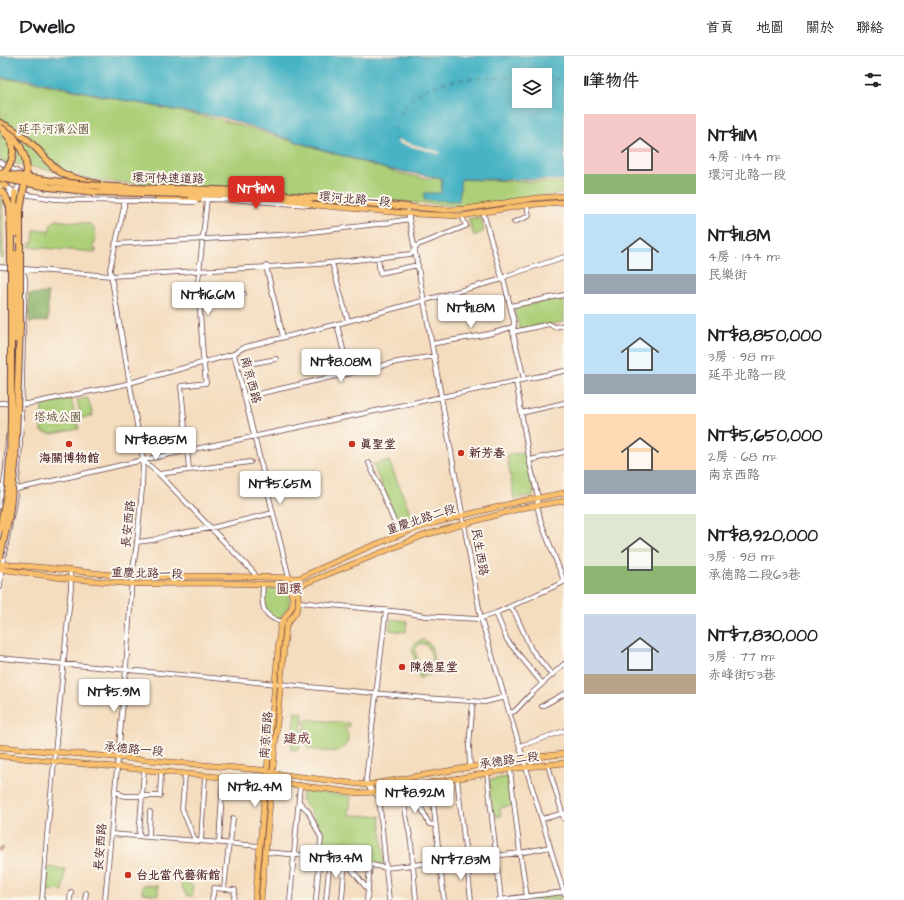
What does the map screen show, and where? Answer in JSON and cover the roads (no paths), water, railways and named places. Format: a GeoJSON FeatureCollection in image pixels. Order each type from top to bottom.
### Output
{"type":"FeatureCollection","features":[{"type":"Feature","properties":{"kind":"highway"},"geometry":{"type":"LineString","coordinates":[[0,123],[16,131],[25,138],[48,162],[60,171],[72,177],[108,186]]}},
{"type":"Feature","properties":{"kind":"highway"},"geometry":{"type":"LineString","coordinates":[[0,128],[9,138],[13,154],[10,164],[5,172],[0,175]]}},
{"type":"Feature","properties":{"kind":"highway"},"geometry":{"type":"LineString","coordinates":[[0,128],[13,136],[17,141],[23,152],[26,163],[26,178],[20,210],[21,275],[15,466],[13,490],[0,557]]}},
{"type":"Feature","properties":{"kind":"highway"},"geometry":{"type":"LineString","coordinates":[[0,169],[69,181],[123,197],[196,197],[199,199]]}},
{"type":"Feature","properties":{"kind":"highway","name":"環河快速道路"},"geometry":{"type":"LineString","coordinates":[[0,175],[108,186],[240,191],[349,202],[408,213]]}},
{"type":"Feature","properties":{"kind":"highway","name":"環河快速道路"},"geometry":{"type":"LineString","coordinates":[[0,175],[49,187],[94,192],[243,195],[301,201],[314,205]]}},
{"type":"Feature","properties":{"kind":"highway"},"geometry":{"type":"LineString","coordinates":[[0,182],[3,186]]}},
{"type":"Feature","properties":{"kind":"highway"},"geometry":{"type":"LineString","coordinates":[[0,191],[8,200],[10,214],[11,396],[9,473],[6,500],[0,529]]}},
{"type":"Feature","properties":{"kind":"highway"},"geometry":{"type":"LineString","coordinates":[[15,193],[16,348],[18,392]]}},
{"type":"Feature","properties":{"kind":"highway"},"geometry":{"type":"LineString","coordinates":[[11,396],[16,348]]}},
{"type":"Feature","properties":{"kind":"main road","name":"環河北路一段"},"geometry":{"type":"LineString","coordinates":[[408,213],[465,209],[528,199],[564,196]]}},
{"type":"Feature","properties":{"kind":"main road","name":"環河北路一段"},"geometry":{"type":"LineString","coordinates":[[314,205],[462,216],[527,205],[564,202]]}},
{"type":"Feature","properties":{"kind":"main road","name":"重慶北路二段"},"geometry":{"type":"LineString","coordinates":[[289,578],[299,578],[400,535],[434,523],[538,497],[564,493]]}},
{"type":"Feature","properties":{"kind":"main road","name":"重慶北路二段"},"geometry":{"type":"LineString","coordinates":[[294,585],[301,585],[425,535],[537,505],[564,500]]}},
{"type":"Feature","properties":{"kind":"main road","name":"重慶北路一段"},"geometry":{"type":"LineString","coordinates":[[1,567],[70,570],[132,577],[212,576],[289,578]]}},
{"type":"Feature","properties":{"kind":"main road","name":"重慶北路一段"},"geometry":{"type":"LineString","coordinates":[[1,567],[71,579],[132,584],[210,583],[294,585]]}},
{"type":"Feature","properties":{"kind":"main road","name":"南京西路"},"geometry":{"type":"LineString","coordinates":[[255,900],[260,846],[270,772],[282,622],[293,604],[292,595],[288,585],[289,578]]}},
{"type":"Feature","properties":{"kind":"main road","name":"南京西路"},"geometry":{"type":"LineString","coordinates":[[278,684],[286,626],[296,612],[299,602],[298,593],[289,578]]}},
{"type":"Feature","properties":{"kind":"main road","name":"承德路一段"},"geometry":{"type":"LineString","coordinates":[[0,747],[270,772]]}},
{"type":"Feature","properties":{"kind":"main road","name":"承德路二段"},"geometry":{"type":"LineString","coordinates":[[270,772],[367,785],[470,767],[564,754]]}},
{"type":"Feature","properties":{"kind":"main road","name":"承德路一段"},"geometry":{"type":"LineString","coordinates":[[0,756],[111,765],[117,768],[269,781]]}},
{"type":"Feature","properties":{"kind":"main road","name":"承德路二段"},"geometry":{"type":"LineString","coordinates":[[269,781],[358,793],[373,792],[510,769],[564,763]]}},
{"type":"Feature","properties":{"kind":"main road","name":"南京西路"},"geometry":{"type":"LineString","coordinates":[[261,900],[269,781]]}},
{"type":"Feature","properties":{"kind":"street"},"geometry":{"type":"LineString","coordinates":[[0,163],[16,174],[23,175],[15,193],[8,198],[9,404],[0,507]]}},
{"type":"Feature","properties":{"kind":"street"},"geometry":{"type":"LineString","coordinates":[[0,587],[1,567],[17,489],[23,383],[25,278],[22,269],[21,200],[15,193],[3,186]]}},
{"type":"Feature","properties":{"kind":"street","name":"環河北路一段"},"geometry":{"type":"LineString","coordinates":[[0,191],[54,199],[194,202],[199,199],[207,199],[314,205]]}},
{"type":"Feature","properties":{"kind":"street"},"geometry":{"type":"LineString","coordinates":[[189,470],[181,386],[206,383],[198,282],[207,199]]}},
{"type":"Feature","properties":{"kind":"street","name":"長安西路"},"geometry":{"type":"LineString","coordinates":[[105,900],[126,669],[127,635],[132,577],[142,489],[142,460],[110,270],[124,201]]}},
{"type":"Feature","properties":{"kind":"street"},"geometry":{"type":"LineString","coordinates":[[514,222],[529,216],[527,205]]}},
{"type":"Feature","properties":{"kind":"street"},"geometry":{"type":"LineString","coordinates":[[483,212],[510,306],[514,326],[513,332],[524,379]]}},
{"type":"Feature","properties":{"kind":"street"},"geometry":{"type":"LineString","coordinates":[[115,244],[307,233],[386,223],[408,213]]}},
{"type":"Feature","properties":{"kind":"street","name":"民生西路"},"geometry":{"type":"LineString","coordinates":[[408,213],[464,515],[481,619],[550,847],[562,876],[564,893]]}},
{"type":"Feature","properties":{"kind":"street"},"geometry":{"type":"LineString","coordinates":[[0,267],[111,276],[378,258],[411,254],[418,245],[466,226],[462,216]]}},
{"type":"Feature","properties":{"kind":"street"},"geometry":{"type":"LineString","coordinates":[[234,354],[245,347],[337,324],[503,279],[506,276],[564,257]]}},
{"type":"Feature","properties":{"kind":"street"},"geometry":{"type":"LineString","coordinates":[[378,258],[380,273],[418,265]]}},
{"type":"Feature","properties":{"kind":"street"},"geometry":{"type":"LineString","coordinates":[[332,262],[348,321]]}},
{"type":"Feature","properties":{"kind":"street"},"geometry":{"type":"LineString","coordinates":[[266,266],[283,337]]}},
{"type":"Feature","properties":{"kind":"street"},"geometry":{"type":"LineString","coordinates":[[228,296],[244,294]]}},
{"type":"Feature","properties":{"kind":"street"},"geometry":{"type":"LineString","coordinates":[[510,306],[564,295]]}},
{"type":"Feature","properties":{"kind":"street"},"geometry":{"type":"LineString","coordinates":[[8,313],[17,314],[24,311]]}},
{"type":"Feature","properties":{"kind":"street"},"geometry":{"type":"LineString","coordinates":[[337,324],[349,374]]}},
{"type":"Feature","properties":{"kind":"street"},"geometry":{"type":"LineString","coordinates":[[513,332],[549,324],[555,327],[564,325]]}},
{"type":"Feature","properties":{"kind":"street"},"geometry":{"type":"LineString","coordinates":[[432,344],[465,337],[478,336],[514,326]]}},
{"type":"Feature","properties":{"kind":"street","name":"南京西路"},"geometry":{"type":"LineString","coordinates":[[0,403],[22,404],[130,383],[234,354],[259,461],[289,578]]}},
{"type":"Feature","properties":{"kind":"street"},"geometry":{"type":"LineString","coordinates":[[245,397],[397,362],[435,356]]}},
{"type":"Feature","properties":{"kind":"street"},"geometry":{"type":"LineString","coordinates":[[238,366],[276,359]]}},
{"type":"Feature","properties":{"kind":"street"},"geometry":{"type":"LineString","coordinates":[[2,487],[17,489],[142,460],[564,371]]}},
{"type":"Feature","properties":{"kind":"street"},"geometry":{"type":"LineString","coordinates":[[9,385],[10,381],[15,377],[23,383]]}},
{"type":"Feature","properties":{"kind":"street"},"geometry":{"type":"LineString","coordinates":[[299,602],[386,610],[425,616],[478,620],[564,581],[541,522],[537,505],[538,497],[516,381]]}},
{"type":"Feature","properties":{"kind":"street"},"geometry":{"type":"LineString","coordinates":[[521,413],[564,403]]}},
{"type":"Feature","properties":{"kind":"street"},"geometry":{"type":"LineString","coordinates":[[530,460],[564,452]]}},
{"type":"Feature","properties":{"kind":"street"},"geometry":{"type":"LineString","coordinates":[[142,460],[159,474],[254,573],[256,577]]}},
{"type":"Feature","properties":{"kind":"street"},"geometry":{"type":"LineString","coordinates":[[159,474],[250,462]]}},
{"type":"Feature","properties":{"kind":"street"},"geometry":{"type":"LineString","coordinates":[[369,463],[400,535]]}},
{"type":"Feature","properties":{"kind":"street"},"geometry":{"type":"LineString","coordinates":[[137,542],[211,528],[273,513]]}},
{"type":"Feature","properties":{"kind":"street"},"geometry":{"type":"LineString","coordinates":[[42,900],[54,752],[64,664],[71,579],[70,570]]}},
{"type":"Feature","properties":{"kind":"street"},"geometry":{"type":"LineString","coordinates":[[263,584],[261,601],[263,609],[268,616],[282,622]]}},
{"type":"Feature","properties":{"kind":"street"},"geometry":{"type":"LineString","coordinates":[[510,606],[515,613],[531,649],[552,675]]}},
{"type":"Feature","properties":{"kind":"street"},"geometry":{"type":"LineString","coordinates":[[386,610],[366,778],[367,785],[379,797],[389,900]]}},
{"type":"Feature","properties":{"kind":"street"},"geometry":{"type":"LineString","coordinates":[[496,613],[507,640],[542,683]]}},
{"type":"Feature","properties":{"kind":"street"},"geometry":{"type":"LineString","coordinates":[[0,658],[485,702],[505,697]]}},
{"type":"Feature","properties":{"kind":"street"},"geometry":{"type":"LineString","coordinates":[[510,713],[515,711],[542,683],[564,664]]}},
{"type":"Feature","properties":{"kind":"street"},"geometry":{"type":"LineString","coordinates":[[542,706],[564,694]]}},
{"type":"Feature","properties":{"kind":"street"},"geometry":{"type":"LineString","coordinates":[[470,767],[469,746],[473,701]]}},
{"type":"Feature","properties":{"kind":"street"},"geometry":{"type":"LineString","coordinates":[[520,746],[564,731]]}},
{"type":"Feature","properties":{"kind":"street"},"geometry":{"type":"LineString","coordinates":[[548,765],[564,819]]}},
{"type":"Feature","properties":{"kind":"street"},"geometry":{"type":"LineString","coordinates":[[510,769],[527,897]]}},
{"type":"Feature","properties":{"kind":"street"},"geometry":{"type":"LineString","coordinates":[[139,836],[144,770]]}},
{"type":"Feature","properties":{"kind":"street"},"geometry":{"type":"LineString","coordinates":[[115,792],[125,796],[160,796],[161,772]]}},
{"type":"Feature","properties":{"kind":"street"},"geometry":{"type":"LineString","coordinates":[[487,773],[501,900]]}},
{"type":"Feature","properties":{"kind":"street"},"geometry":{"type":"LineString","coordinates":[[185,774],[182,809],[195,840]]}},
{"type":"Feature","properties":{"kind":"street"},"geometry":{"type":"LineString","coordinates":[[201,841],[205,776]]}},
{"type":"Feature","properties":{"kind":"street"},"geometry":{"type":"LineString","coordinates":[[219,842],[223,778]]}},
{"type":"Feature","properties":{"kind":"street"},"geometry":{"type":"LineString","coordinates":[[457,778],[472,900]]}},
{"type":"Feature","properties":{"kind":"street"},"geometry":{"type":"LineString","coordinates":[[431,782],[444,900]]}},
{"type":"Feature","properties":{"kind":"street"},"geometry":{"type":"LineString","coordinates":[[290,900],[300,785]]}},
{"type":"Feature","properties":{"kind":"street"},"geometry":{"type":"LineString","coordinates":[[414,785],[418,801],[428,824],[435,825]]}},
{"type":"Feature","properties":{"kind":"street"},"geometry":{"type":"LineString","coordinates":[[401,787],[411,842],[416,900]]}},
{"type":"Feature","properties":{"kind":"street"},"geometry":{"type":"LineString","coordinates":[[299,802],[308,811],[321,838],[316,900]]}},
{"type":"Feature","properties":{"kind":"street"},"geometry":{"type":"LineString","coordinates":[[149,837],[150,812]]}},
{"type":"Feature","properties":{"kind":"street"},"geometry":{"type":"LineString","coordinates":[[542,819],[563,813]]}},
{"type":"Feature","properties":{"kind":"street"},"geometry":{"type":"LineString","coordinates":[[224,889],[233,818]]}},
{"type":"Feature","properties":{"kind":"street"},"geometry":{"type":"LineString","coordinates":[[111,834],[260,846]]}},
{"type":"Feature","properties":{"kind":"street"},"geometry":{"type":"LineString","coordinates":[[265,852],[330,858],[345,862],[386,868],[520,853],[550,847]]}},
{"type":"Feature","properties":{"kind":"street"},"geometry":{"type":"LineString","coordinates":[[326,900],[330,858]]}},
{"type":"Feature","properties":{"kind":"street"},"geometry":{"type":"LineString","coordinates":[[345,862],[368,890]]}},
{"type":"Feature","properties":{"kind":"street"},"geometry":{"type":"LineString","coordinates":[[342,900],[345,862]]}},
{"type":"Feature","properties":{"kind":"street"},"geometry":{"type":"LineString","coordinates":[[367,900],[370,865]]}},
{"type":"Feature","properties":{"kind":"street"},"geometry":{"type":"LineString","coordinates":[[212,900],[214,888],[235,890],[234,900]]}},
{"type":"Feature","properties":{"kind":"street"},"geometry":{"type":"LineString","coordinates":[[70,900],[71,892]]}},
{"type":"Feature","properties":{"kind":"street"},"geometry":{"type":"LineString","coordinates":[[85,900],[86,893]]}},
{"type":"Feature","properties":{"kind":"street"},"geometry":{"type":"LineString","coordinates":[[498,900],[564,893]]}},
{"type":"Feature","properties":{"kind":"water"},"geometry":{"type":"Polygon","coordinates":[[[0,56],[564,56],[564,180],[461,179],[459,201],[424,200],[424,193],[441,193],[442,178],[387,169],[222,117],[128,101],[26,79],[0,78],[0,56]]]}},
{"type":"Feature","properties":{"kind":"tunnel"},"geometry":{"type":"LineString","coordinates":[[250,462],[258,461]]}},
{"type":"Feature","properties":{"kind":"tunnel"},"geometry":{"type":"LineString","coordinates":[[0,846],[3,849]]}},
{"type":"Feature","properties":{"kind":"place","name":"海關博物館"},"geometry":{"type":"Point","coordinates":[69,444]}},
{"type":"Feature","properties":{"kind":"place","name":"真聖堂"},"geometry":{"type":"Point","coordinates":[352,444]}},
{"type":"Feature","properties":{"kind":"place","name":"新芳春"},"geometry":{"type":"Point","coordinates":[461,453]}},
{"type":"Feature","properties":{"kind":"place","name":"陳德星堂"},"geometry":{"type":"Point","coordinates":[402,667]}},
{"type":"Feature","properties":{"kind":"place","name":"台北當代藝術館"},"geometry":{"type":"Point","coordinates":[128,875]}},
{"type":"Feature","properties":{"kind":"district","name":"圓環"},"geometry":{"type":"Point","coordinates":[289,588]}},
{"type":"Feature","properties":{"kind":"district","name":"建成"},"geometry":{"type":"Point","coordinates":[297,738]}},
{"type":"Feature","properties":{"kind":"park label","name":"延平河濱公園"},"geometry":{"type":"Point","coordinates":[54,129]}},
{"type":"Feature","properties":{"kind":"park label","name":"塔城公園"},"geometry":{"type":"Point","coordinates":[58,417]}}]}
